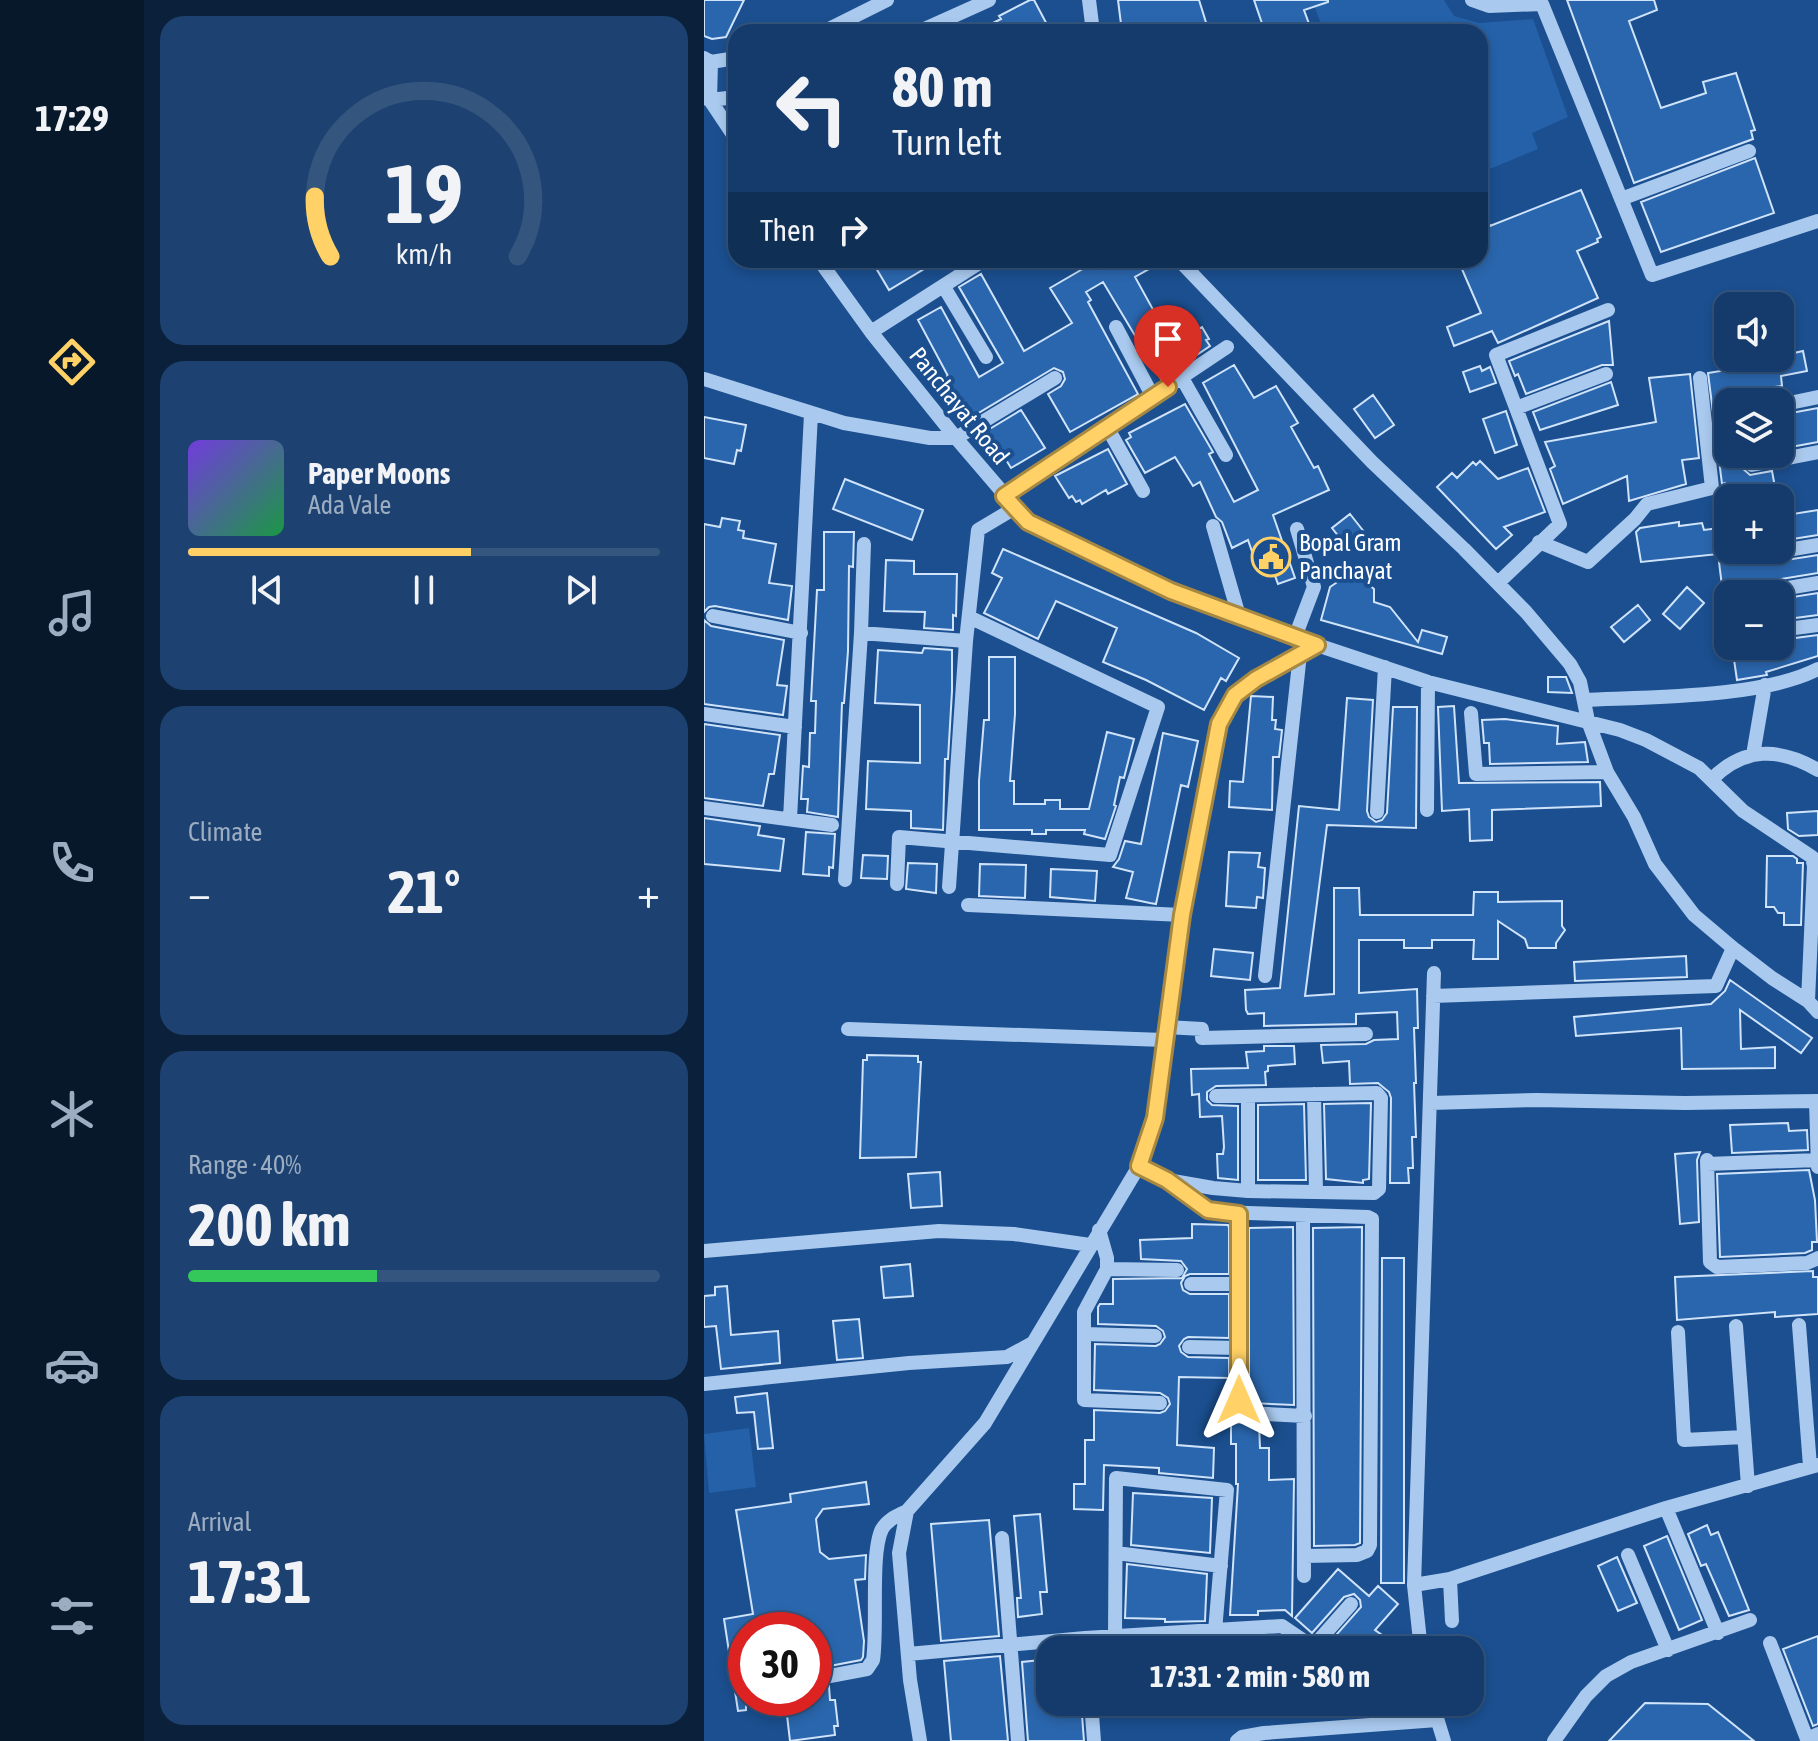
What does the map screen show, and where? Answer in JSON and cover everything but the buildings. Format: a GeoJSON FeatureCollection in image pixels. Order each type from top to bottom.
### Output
{"type":"FeatureCollection","features":[{"type":"Feature","properties":{"kind":"street"},"geometry":{"type":"LineString","coordinates":[[839,24],[887,0]]}},
{"type":"Feature","properties":{"kind":"street"},"geometry":{"type":"LineString","coordinates":[[936,24],[989,0]]}},
{"type":"Feature","properties":{"kind":"street"},"geometry":{"type":"LineString","coordinates":[[1089,0],[1092,24]]}},
{"type":"Feature","properties":{"kind":"street"},"geometry":{"type":"LineString","coordinates":[[1472,0],[1489,6],[1542,4],[1652,275],[1818,223]]}},
{"type":"Feature","properties":{"kind":"street"},"geometry":{"type":"LineString","coordinates":[[728,59],[708,60],[707,99],[728,128]]}},
{"type":"Feature","properties":{"kind":"street"},"geometry":{"type":"LineString","coordinates":[[707,99],[728,98]]}},
{"type":"Feature","properties":{"kind":"street"},"geometry":{"type":"LineString","coordinates":[[1621,199],[1749,151]]}},
{"type":"Feature","properties":{"kind":"street","name":"Panchayat Road"},"geometry":{"type":"LineString","coordinates":[[825,268],[871,332],[1028,522],[1171,591],[1317,645],[1428,682],[1588,721],[1646,740],[1699,768],[1743,811],[1815,857]]}},
{"type":"Feature","properties":{"kind":"street"},"geometry":{"type":"LineString","coordinates":[[871,332],[972,268]]}},
{"type":"Feature","properties":{"kind":"street"},"geometry":{"type":"LineString","coordinates":[[1187,268],[1372,462],[1499,582],[1570,664],[1580,682],[1588,721],[1607,772],[1634,817],[1655,864],[1694,915],[1772,978],[1813,1006]]}},
{"type":"Feature","properties":{"kind":"street"},"geometry":{"type":"LineString","coordinates":[[944,287],[986,357]]}},
{"type":"Feature","properties":{"kind":"street"},"geometry":{"type":"LineString","coordinates":[[1499,582],[1560,524],[1496,355],[1608,310]]}},
{"type":"Feature","properties":{"kind":"street"},"geometry":{"type":"LineString","coordinates":[[1116,327],[1153,397]]}},
{"type":"Feature","properties":{"kind":"street"},"geometry":{"type":"LineString","coordinates":[[1004,496],[1227,347]]}},
{"type":"Feature","properties":{"kind":"street"},"geometry":{"type":"LineString","coordinates":[[1516,408],[1606,374]]}},
{"type":"Feature","properties":{"kind":"street"},"geometry":{"type":"LineString","coordinates":[[704,379],[811,414],[898,433],[956,438],[1055,378]]}},
{"type":"Feature","properties":{"kind":"street"},"geometry":{"type":"LineString","coordinates":[[1182,378],[1226,455]]}},
{"type":"Feature","properties":{"kind":"street"},"geometry":{"type":"LineString","coordinates":[[1539,542],[1588,562],[1647,504],[1712,488],[1700,378]]}},
{"type":"Feature","properties":{"kind":"street"},"geometry":{"type":"LineString","coordinates":[[1794,402],[1818,397]]}},
{"type":"Feature","properties":{"kind":"street"},"geometry":{"type":"LineString","coordinates":[[790,819],[811,414]]}},
{"type":"Feature","properties":{"kind":"street"},"geometry":{"type":"LineString","coordinates":[[1107,427],[1143,491]]}},
{"type":"Feature","properties":{"kind":"street"},"geometry":{"type":"LineString","coordinates":[[1794,457],[1818,452]]}},
{"type":"Feature","properties":{"kind":"street"},"geometry":{"type":"LineString","coordinates":[[949,887],[966,641],[978,530],[1015,508]]}},
{"type":"Feature","properties":{"kind":"street"},"geometry":{"type":"LineString","coordinates":[[1213,526],[1239,616]]}},
{"type":"Feature","properties":{"kind":"street"},"geometry":{"type":"LineString","coordinates":[[1295,637],[1314,587],[1297,529]]}},
{"type":"Feature","properties":{"kind":"street"},"geometry":{"type":"LineString","coordinates":[[845,880],[864,544]]}},
{"type":"Feature","properties":{"kind":"street"},"geometry":{"type":"LineString","coordinates":[[1794,549],[1818,545]]}},
{"type":"Feature","properties":{"kind":"street"},"geometry":{"type":"LineString","coordinates":[[1794,587],[1818,583]]}},
{"type":"Feature","properties":{"kind":"street"},"geometry":{"type":"LineString","coordinates":[[713,616],[801,633]]}},
{"type":"Feature","properties":{"kind":"street"},"geometry":{"type":"LineString","coordinates":[[897,884],[899,837],[952,839],[1110,855],[1158,707],[969,617]]}},
{"type":"Feature","properties":{"kind":"street"},"geometry":{"type":"LineString","coordinates":[[1794,628],[1818,625]]}},
{"type":"Feature","properties":{"kind":"street"},"geometry":{"type":"LineString","coordinates":[[861,633],[966,641]]}},
{"type":"Feature","properties":{"kind":"street"},"geometry":{"type":"LineString","coordinates":[[832,1676],[867,1669],[873,1660],[877,1550],[881,1531],[889,1519],[907,1511],[985,1423],[1139,1166],[1155,1118],[1182,915],[1219,724],[1235,695],[1256,679],[1317,645]]}},
{"type":"Feature","properties":{"kind":"street"},"geometry":{"type":"LineString","coordinates":[[1265,976],[1300,654]]}},
{"type":"Feature","properties":{"kind":"street"},"geometry":{"type":"LineString","coordinates":[[1377,812],[1385,667]]}},
{"type":"Feature","properties":{"kind":"street"},"geometry":{"type":"LineString","coordinates":[[1584,700],[1665,697],[1765,685],[1805,676],[1818,669]]}},
{"type":"Feature","properties":{"kind":"street"},"geometry":{"type":"LineString","coordinates":[[1427,810],[1428,682]]}},
{"type":"Feature","properties":{"kind":"street"},"geometry":{"type":"LineString","coordinates":[[1753,755],[1765,685]]}},
{"type":"Feature","properties":{"kind":"street"},"geometry":{"type":"LineString","coordinates":[[1471,713],[1476,774],[1607,772]]}},
{"type":"Feature","properties":{"kind":"street"},"geometry":{"type":"LineString","coordinates":[[704,714],[795,727]]}},
{"type":"Feature","properties":{"kind":"street"},"geometry":{"type":"LineString","coordinates":[[1712,779],[1725,767],[1753,755],[1795,758],[1818,770]]}},
{"type":"Feature","properties":{"kind":"street"},"geometry":{"type":"LineString","coordinates":[[704,808],[832,825]]}},
{"type":"Feature","properties":{"kind":"street"},"geometry":{"type":"LineString","coordinates":[[1813,1006],[1815,857]]}},
{"type":"Feature","properties":{"kind":"street"},"geometry":{"type":"LineString","coordinates":[[968,905],[1182,915]]}},
{"type":"Feature","properties":{"kind":"street"},"geometry":{"type":"LineString","coordinates":[[1433,996],[1716,986],[1733,948]]}},
{"type":"Feature","properties":{"kind":"street"},"geometry":{"type":"LineString","coordinates":[[1419,1636],[1414,1585],[1434,973]]}},
{"type":"Feature","properties":{"kind":"street"},"geometry":{"type":"LineString","coordinates":[[848,1029],[1165,1034],[1202,1029],[1202,1038],[1366,1034]]}},
{"type":"Feature","properties":{"kind":"street"},"geometry":{"type":"LineString","coordinates":[[1167,1180],[1248,1191],[1374,1193],[1379,1189],[1381,1098],[1377,1093],[1216,1096]]}},
{"type":"Feature","properties":{"kind":"street"},"geometry":{"type":"LineString","coordinates":[[1314,1094],[1316,1192]]}},
{"type":"Feature","properties":{"kind":"street"},"geometry":{"type":"LineString","coordinates":[[1248,1096],[1248,1191]]}},
{"type":"Feature","properties":{"kind":"street"},"geometry":{"type":"LineString","coordinates":[[1431,1103],[1537,1100],[1685,1103],[1817,1101],[1818,1167]]}},
{"type":"Feature","properties":{"kind":"street"},"geometry":{"type":"LineString","coordinates":[[1818,1160],[1707,1162],[1710,1262],[1717,1267],[1807,1263],[1818,1258]]}},
{"type":"Feature","properties":{"kind":"street"},"geometry":{"type":"LineString","coordinates":[[1139,1166],[1167,1180],[1208,1210],[1239,1214],[1368,1217],[1372,1222],[1370,1545],[1367,1551],[1357,1555],[1304,1556]]}},
{"type":"Feature","properties":{"kind":"street"},"geometry":{"type":"LineString","coordinates":[[1239,1214],[1239,1400],[1247,1413],[1305,1416]]}},
{"type":"Feature","properties":{"kind":"street"},"geometry":{"type":"LineString","coordinates":[[1303,1216],[1304,1576]]}},
{"type":"Feature","properties":{"kind":"street"},"geometry":{"type":"LineString","coordinates":[[1099,1230],[1107,1269],[1084,1312],[1084,1400],[1160,1403]]}},
{"type":"Feature","properties":{"kind":"street"},"geometry":{"type":"LineString","coordinates":[[704,1251],[939,1231],[1014,1234],[1090,1245]]}},
{"type":"Feature","properties":{"kind":"street"},"geometry":{"type":"LineString","coordinates":[[1107,1269],[1177,1270]]}},
{"type":"Feature","properties":{"kind":"street"},"geometry":{"type":"LineString","coordinates":[[1191,1284],[1239,1284]]}},
{"type":"Feature","properties":{"kind":"street"},"geometry":{"type":"LineString","coordinates":[[1414,1585],[1450,1579],[1666,1508],[1814,1466],[1799,1325]]}},
{"type":"Feature","properties":{"kind":"street"},"geometry":{"type":"LineString","coordinates":[[1736,1326],[1748,1486]]}},
{"type":"Feature","properties":{"kind":"street"},"geometry":{"type":"LineString","coordinates":[[1678,1332],[1684,1440],[1744,1437]]}},
{"type":"Feature","properties":{"kind":"street"},"geometry":{"type":"LineString","coordinates":[[1084,1334],[1155,1336]]}},
{"type":"Feature","properties":{"kind":"street"},"geometry":{"type":"LineString","coordinates":[[704,1384],[909,1363],[1007,1357],[1032,1344]]}},
{"type":"Feature","properties":{"kind":"street"},"geometry":{"type":"LineString","coordinates":[[1189,1347],[1239,1348]]}},
{"type":"Feature","properties":{"kind":"street"},"geometry":{"type":"LineString","coordinates":[[1215,1631],[1227,1490],[1116,1478],[1115,1636],[1215,1631],[1282,1626],[1313,1647],[1351,1604]]}},
{"type":"Feature","properties":{"kind":"street"},"geometry":{"type":"LineString","coordinates":[[1666,1508],[1718,1633]]}},
{"type":"Feature","properties":{"kind":"street"},"geometry":{"type":"LineString","coordinates":[[907,1511],[899,1553],[920,1741]]}},
{"type":"Feature","properties":{"kind":"street"},"geometry":{"type":"LineString","coordinates":[[1002,1538],[1018,1741]]}},
{"type":"Feature","properties":{"kind":"street"},"geometry":{"type":"LineString","coordinates":[[1116,1553],[1221,1566]]}},
{"type":"Feature","properties":{"kind":"street"},"geometry":{"type":"LineString","coordinates":[[1628,1555],[1668,1650]]}},
{"type":"Feature","properties":{"kind":"street"},"geometry":{"type":"LineString","coordinates":[[1450,1579],[1452,1621]]}},
{"type":"Feature","properties":{"kind":"street"},"geometry":{"type":"LineString","coordinates":[[1554,1741],[1586,1696],[1606,1676],[1631,1662],[1750,1620]]}},
{"type":"Feature","properties":{"kind":"street"},"geometry":{"type":"LineString","coordinates":[[1770,1643],[1807,1739],[1818,1734]]}},
{"type":"Feature","properties":{"kind":"street"},"geometry":{"type":"LineString","coordinates":[[908,1654],[1036,1644]]}},
{"type":"Feature","properties":{"kind":"street"},"geometry":{"type":"LineString","coordinates":[[1092,1716],[1094,1741]]}},
{"type":"Feature","properties":{"kind":"street"},"geometry":{"type":"LineString","coordinates":[[1436,1716],[1444,1741]]}},
{"type":"Feature","properties":{"kind":"street"},"geometry":{"type":"LineString","coordinates":[[1237,1741],[1242,1737],[1264,1733],[1437,1720]]}},
{"type":"Feature","properties":{"kind":"shaded area"},"geometry":{"type":"Polygon","coordinates":[[[1312,0],[1444,0],[1454,16],[1479,23],[1533,19],[1568,117],[1532,133],[1538,149],[1488,170],[1488,24],[1321,24],[1312,0]]]}},
{"type":"Feature","properties":{"kind":"shaded area"},"geometry":{"type":"Polygon","coordinates":[[[749,1428],[756,1487],[709,1493],[704,1434],[749,1428]]]}},
{"type":"Feature","properties":{"kind":"place","name":"Bopal Gram Panchayat"},"geometry":{"type":"Point","coordinates":[1271,557]}},
{"type":"Feature","properties":{"kind":"route"},"geometry":{"type":"LineString","coordinates":[[1168,387],[1004,496],[1028,522],[1171,591],[1317,645],[1256,679],[1235,695],[1219,724],[1182,915],[1155,1118],[1139,1166],[1167,1180],[1208,1210],[1239,1214],[1239,1400]]}}]}
